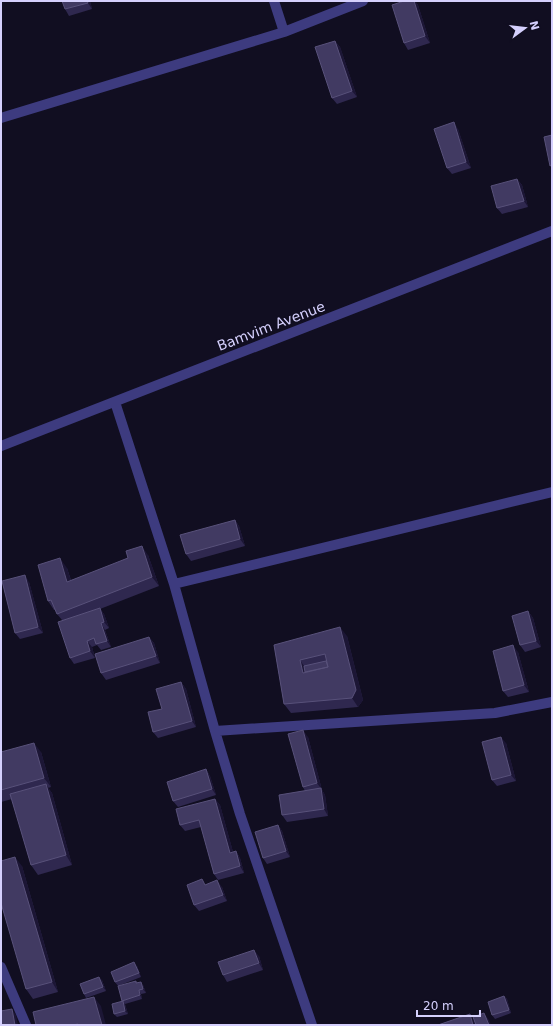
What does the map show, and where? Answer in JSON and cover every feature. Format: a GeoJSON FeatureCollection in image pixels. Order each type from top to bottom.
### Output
{"type":"FeatureCollection","features":[{"type":"Feature","properties":{"kind":"street"},"geometry":{"type":"LineString","coordinates":[[274,1],[284,32]]}},
{"type":"Feature","properties":{"kind":"street"},"geometry":{"type":"LineString","coordinates":[[1,118],[284,32],[363,1]]}},
{"type":"Feature","properties":{"kind":"street","name":"Bamvim Avenue"},"geometry":{"type":"LineString","coordinates":[[1,446],[552,231]]}},
{"type":"Feature","properties":{"kind":"street"},"geometry":{"type":"LineString","coordinates":[[114,402],[174,584],[240,814],[312,1025]]}},
{"type":"Feature","properties":{"kind":"street"},"geometry":{"type":"LineString","coordinates":[[174,584],[552,492]]}},
{"type":"Feature","properties":{"kind":"street"},"geometry":{"type":"LineString","coordinates":[[215,731],[495,713],[552,702]]}},
{"type":"Feature","properties":{"kind":"street"},"geometry":{"type":"LineString","coordinates":[[1,967],[26,1025]]}},
{"type":"Feature","properties":{"kind":"building"},"geometry":{"type":"Polygon","coordinates":[[[62,1],[87,1],[88,3],[65,9],[62,1]]]}},
{"type":"Feature","properties":{"kind":"building"},"geometry":{"type":"Polygon","coordinates":[[[404,1],[414,1],[425,36],[404,43],[392,5],[404,1]]]}},
{"type":"Feature","properties":{"kind":"building"},"geometry":{"type":"Polygon","coordinates":[[[335,41],[352,91],[332,98],[315,47],[335,41]]]}},
{"type":"Feature","properties":{"kind":"building"},"geometry":{"type":"Polygon","coordinates":[[[454,122],[466,162],[447,168],[434,129],[454,122]]]}},
{"type":"Feature","properties":{"kind":"building"},"geometry":{"type":"Polygon","coordinates":[[[552,135],[552,165],[550,166],[544,137],[552,135]]]}},
{"type":"Feature","properties":{"kind":"building"},"geometry":{"type":"Polygon","coordinates":[[[517,179],[524,201],[497,208],[491,186],[517,179]]]}},
{"type":"Feature","properties":{"kind":"building"},"geometry":{"type":"Polygon","coordinates":[[[235,520],[240,539],[186,554],[180,535],[235,520]]]}},
{"type":"Feature","properties":{"kind":"building"},"geometry":{"type":"Polygon","coordinates":[[[142,546],[152,577],[57,614],[51,600],[48,601],[38,565],[60,558],[67,582],[128,558],[126,551],[142,546]]]}},
{"type":"Feature","properties":{"kind":"building"},"geometry":{"type":"Polygon","coordinates":[[[25,575],[38,627],[15,633],[2,581],[25,575]]]}},
{"type":"Feature","properties":{"kind":"building"},"geometry":{"type":"Polygon","coordinates":[[[100,608],[104,622],[101,623],[107,641],[96,644],[94,638],[87,641],[90,651],[70,658],[58,622],[100,608]]]}},
{"type":"Feature","properties":{"kind":"building"},"geometry":{"type":"Polygon","coordinates":[[[528,611],[536,641],[520,645],[512,616],[528,611]]]}},
{"type":"Feature","properties":{"kind":"building"},"geometry":{"type":"Polygon","coordinates":[[[340,627],[356,690],[352,698],[284,704],[274,645],[340,627]],[[325,654],[300,660],[303,673],[328,667],[325,654]]]}},
{"type":"Feature","properties":{"kind":"building"},"geometry":{"type":"Polygon","coordinates":[[[149,637],[156,656],[101,673],[95,654],[149,637]]]}},
{"type":"Feature","properties":{"kind":"building"},"geometry":{"type":"Polygon","coordinates":[[[513,645],[524,685],[503,691],[493,651],[513,645]]]}},
{"type":"Feature","properties":{"kind":"building"},"geometry":{"type":"Polygon","coordinates":[[[326,661],[328,667],[305,672],[304,666],[326,661]]]}},
{"type":"Feature","properties":{"kind":"building"},"geometry":{"type":"Polygon","coordinates":[[[181,682],[192,721],[153,732],[148,712],[162,709],[156,689],[181,682]]]}},
{"type":"Feature","properties":{"kind":"building"},"geometry":{"type":"Polygon","coordinates":[[[303,730],[317,783],[303,787],[288,734],[303,730]]]}},
{"type":"Feature","properties":{"kind":"building"},"geometry":{"type":"Polygon","coordinates":[[[501,737],[511,775],[492,780],[482,742],[501,737]]]}},
{"type":"Feature","properties":{"kind":"building"},"geometry":{"type":"Polygon","coordinates":[[[34,743],[44,778],[1,790],[1,752],[34,743]]]}},
{"type":"Feature","properties":{"kind":"building"},"geometry":{"type":"Polygon","coordinates":[[[206,769],[212,789],[173,801],[167,782],[206,769]]]}},
{"type":"Feature","properties":{"kind":"building"},"geometry":{"type":"Polygon","coordinates":[[[46,784],[66,855],[31,865],[10,794],[46,784]]]}},
{"type":"Feature","properties":{"kind":"building"},"geometry":{"type":"Polygon","coordinates":[[[321,788],[324,809],[282,815],[279,795],[321,788]]]}},
{"type":"Feature","properties":{"kind":"building"},"geometry":{"type":"Polygon","coordinates":[[[215,799],[230,853],[236,851],[240,866],[214,874],[199,820],[180,825],[176,809],[215,799]]]}},
{"type":"Feature","properties":{"kind":"building"},"geometry":{"type":"Polygon","coordinates":[[[278,825],[286,851],[263,858],[255,832],[278,825]]]}},
{"type":"Feature","properties":{"kind":"building"},"geometry":{"type":"Polygon","coordinates":[[[15,857],[52,982],[26,989],[1,903],[1,861],[15,857]]]}},
{"type":"Feature","properties":{"kind":"building"},"geometry":{"type":"Polygon","coordinates":[[[202,879],[205,885],[217,880],[223,895],[194,905],[187,885],[202,879]]]}},
{"type":"Feature","properties":{"kind":"building"},"geometry":{"type":"Polygon","coordinates":[[[254,950],[259,963],[223,975],[218,962],[254,950]]]}},
{"type":"Feature","properties":{"kind":"building"},"geometry":{"type":"Polygon","coordinates":[[[134,962],[139,973],[115,982],[111,972],[134,962]]]}},
{"type":"Feature","properties":{"kind":"building"},"geometry":{"type":"Polygon","coordinates":[[[99,977],[103,987],[84,994],[80,984],[99,977]]]}},
{"type":"Feature","properties":{"kind":"building"},"geometry":{"type":"Polygon","coordinates":[[[136,981],[136,983],[141,982],[143,989],[139,990],[140,995],[122,1001],[118,986],[136,981]]]}},
{"type":"Feature","properties":{"kind":"building"},"geometry":{"type":"Polygon","coordinates":[[[504,996],[509,1010],[492,1015],[488,1002],[504,996]]]}},
{"type":"Feature","properties":{"kind":"building"},"geometry":{"type":"Polygon","coordinates":[[[94,997],[102,1025],[36,1025],[33,1012],[94,997]]]}},
{"type":"Feature","properties":{"kind":"building"},"geometry":{"type":"Polygon","coordinates":[[[123,1001],[125,1011],[114,1014],[112,1004],[123,1001]]]}},
{"type":"Feature","properties":{"kind":"building"},"geometry":{"type":"Polygon","coordinates":[[[12,1009],[15,1025],[1,1025],[1,1011],[12,1009]]]}},
{"type":"Feature","properties":{"kind":"building"},"geometry":{"type":"Polygon","coordinates":[[[484,1013],[489,1025],[476,1025],[473,1017],[484,1013]]]}},
{"type":"Feature","properties":{"kind":"building"},"geometry":{"type":"Polygon","coordinates":[[[470,1014],[473,1025],[438,1025],[470,1014]]]}}]}
